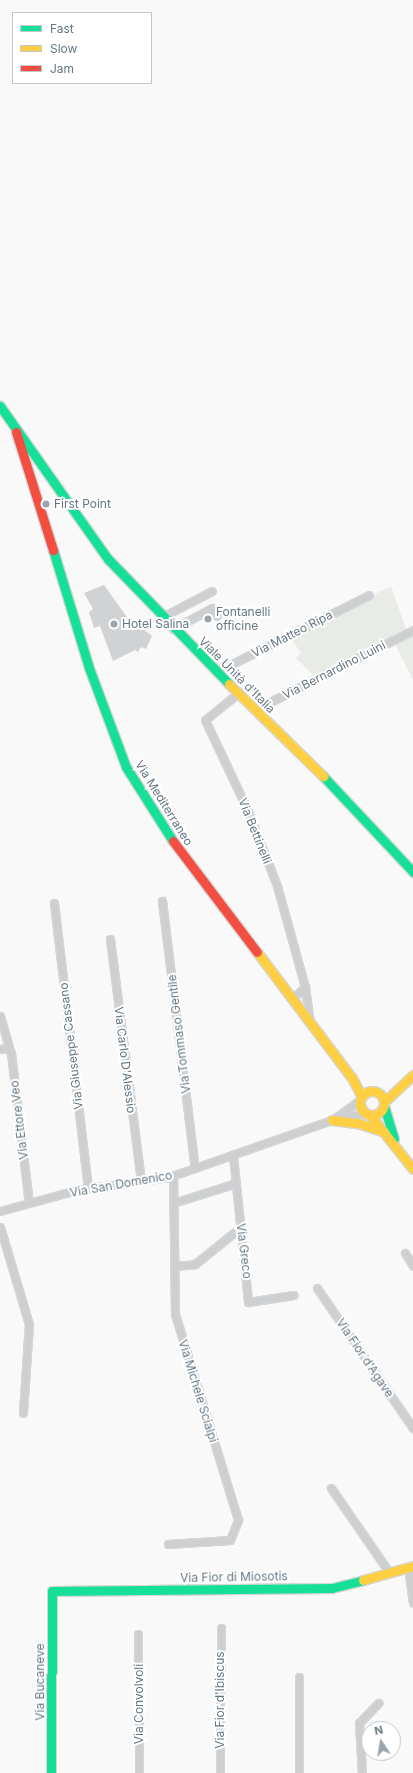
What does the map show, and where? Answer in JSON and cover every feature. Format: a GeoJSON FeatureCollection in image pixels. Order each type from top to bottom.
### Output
{"type":"FeatureCollection","features":[{"type":"Feature","properties":{"kind":"main road","name":"Viale Unità d'Italia"},"geometry":{"type":"LineString","coordinates":[[0,406],[16,432],[108,559],[162,618],[237,694],[342,795],[413,872]]}},
{"type":"Feature","properties":{"kind":"main road","name":"Via Mediterraneo"},"geometry":{"type":"LineString","coordinates":[[16,432],[89,668],[126,766],[177,847],[352,1078],[361,1098]]}},
{"type":"Feature","properties":{"kind":"main road"},"geometry":{"type":"LineString","coordinates":[[34,490],[40,480],[50,478]]}},
{"type":"Feature","properties":{"kind":"main road"},"geometry":{"type":"LineString","coordinates":[[368,1114],[380,1112],[384,1104],[413,1075]]}},
{"type":"Feature","properties":{"kind":"main road"},"geometry":{"type":"LineString","coordinates":[[396,1144],[384,1104],[375,1092],[361,1098],[361,1107],[396,1144],[413,1169]]}},
{"type":"Feature","properties":{"kind":"main road"},"geometry":{"type":"LineString","coordinates":[[332,1120],[358,1123],[386,1133]]}},
{"type":"Feature","properties":{"kind":"main road","name":"Via Fior di Miosotis"},"geometry":{"type":"LineString","coordinates":[[52,1591],[332,1588],[410,1566]]}},
{"type":"Feature","properties":{"kind":"main road","name":"Via Bucaneve"},"geometry":{"type":"LineString","coordinates":[[51,1773],[52,1591]]}},
{"type":"Feature","properties":{"kind":"street"},"geometry":{"type":"LineString","coordinates":[[162,618],[212,591]]}},
{"type":"Feature","properties":{"kind":"street","name":"Via Matteo Ripa"},"geometry":{"type":"LineString","coordinates":[[216,672],[369,595]]}},
{"type":"Feature","properties":{"kind":"street"},"geometry":{"type":"LineString","coordinates":[[173,629],[212,608],[217,616]]}},
{"type":"Feature","properties":{"kind":"street","name":"Via Bernardino Luini"},"geometry":{"type":"LineString","coordinates":[[254,710],[413,630]]}},
{"type":"Feature","properties":{"kind":"street","name":"Via Bettinelli"},"geometry":{"type":"LineString","coordinates":[[237,694],[205,720],[247,809],[284,908],[305,987],[310,1023]]}},
{"type":"Feature","properties":{"kind":"street","name":"Via Tommaso Gentile"},"geometry":{"type":"LineString","coordinates":[[162,901],[195,1168]]}},
{"type":"Feature","properties":{"kind":"street","name":"Via Giuseppe Cassano"},"geometry":{"type":"LineString","coordinates":[[54,903],[88,1188]]}},
{"type":"Feature","properties":{"kind":"street","name":"Via Carlo D'Alessio"},"geometry":{"type":"LineString","coordinates":[[110,939],[141,1181]]}},
{"type":"Feature","properties":{"kind":"street"},"geometry":{"type":"LineString","coordinates":[[292,999],[305,987]]}},
{"type":"Feature","properties":{"kind":"street","name":"Via Ettore Veo"},"geometry":{"type":"LineString","coordinates":[[0,1016],[9,1048],[29,1203]]}},
{"type":"Feature","properties":{"kind":"street"},"geometry":{"type":"LineString","coordinates":[[0,1049],[9,1048]]}},
{"type":"Feature","properties":{"kind":"street","name":"Via San Domenico"},"geometry":{"type":"LineString","coordinates":[[332,1120],[361,1098]]}},
{"type":"Feature","properties":{"kind":"street","name":"Via San Domenico"},"geometry":{"type":"LineString","coordinates":[[0,1211],[88,1188],[173,1176],[332,1120],[368,1114]]}},
{"type":"Feature","properties":{"kind":"street","name":"Via Greco"},"geometry":{"type":"LineString","coordinates":[[233,1156],[248,1302],[293,1295]]}},
{"type":"Feature","properties":{"kind":"street","name":"Via Michele Scialpi"},"geometry":{"type":"LineString","coordinates":[[168,1544],[230,1540],[238,1520],[175,1314],[173,1176]]}},
{"type":"Feature","properties":{"kind":"street"},"geometry":{"type":"LineString","coordinates":[[173,1203],[236,1182]]}},
{"type":"Feature","properties":{"kind":"street"},"geometry":{"type":"LineString","coordinates":[[0,1227],[29,1324],[23,1412]]}},
{"type":"Feature","properties":{"kind":"street"},"geometry":{"type":"LineString","coordinates":[[174,1266],[195,1264],[241,1227]]}},
{"type":"Feature","properties":{"kind":"street"},"geometry":{"type":"LineString","coordinates":[[405,1253],[413,1266]]}},
{"type":"Feature","properties":{"kind":"street","name":"Via Fior d'Agave"},"geometry":{"type":"LineString","coordinates":[[318,1288],[413,1428]]}},
{"type":"Feature","properties":{"kind":"street"},"geometry":{"type":"LineString","coordinates":[[331,1488],[389,1572]]}},
{"type":"Feature","properties":{"kind":"street"},"geometry":{"type":"LineString","coordinates":[[410,1566],[413,1603]]}},
{"type":"Feature","properties":{"kind":"street","name":"Via Fior d'Ibiscus"},"geometry":{"type":"LineString","coordinates":[[220,1773],[221,1628]]}},
{"type":"Feature","properties":{"kind":"street","name":"Via Convolvoli"},"geometry":{"type":"LineString","coordinates":[[138,1634],[139,1773]]}},
{"type":"Feature","properties":{"kind":"street"},"geometry":{"type":"LineString","coordinates":[[299,1677],[299,1773]]}},
{"type":"Feature","properties":{"kind":"street"},"geometry":{"type":"LineString","coordinates":[[362,1773],[359,1724],[378,1703]]}},
{"type":"Feature","properties":{"kind":"shaded area"},"geometry":{"type":"Polygon","coordinates":[[[391,586],[406,629],[314,676],[296,658],[301,653],[290,637],[391,586]]]}},
{"type":"Feature","properties":{"kind":"shaded area"},"geometry":{"type":"Polygon","coordinates":[[[413,635],[413,680],[395,644],[413,635]]]}},
{"type":"Feature","properties":{"kind":"building","name":"Hotel Salina"},"geometry":{"type":"Polygon","coordinates":[[[104,585],[127,617],[152,636],[146,649],[141,647],[138,652],[135,650],[113,661],[100,626],[94,628],[89,612],[93,609],[84,593],[104,585]]]}},
{"type":"Feature","properties":{"kind":"traffic: fast"},"geometry":{"type":"LineString","coordinates":[[0,406],[108,559],[229,684]]}},
{"type":"Feature","properties":{"kind":"traffic: fast"},"geometry":{"type":"LineString","coordinates":[[53,550],[89,668],[126,767],[173,841]]}},
{"type":"Feature","properties":{"kind":"traffic: fast"},"geometry":{"type":"LineString","coordinates":[[323,776],[413,872]]}},
{"type":"Feature","properties":{"kind":"traffic: fast"},"geometry":{"type":"LineString","coordinates":[[384,1106],[394,1139]]}},
{"type":"Feature","properties":{"kind":"traffic: fast"},"geometry":{"type":"LineString","coordinates":[[51,1773],[52,1591],[332,1588],[363,1580]]}},
{"type":"Feature","properties":{"kind":"traffic: slow"},"geometry":{"type":"LineString","coordinates":[[229,684],[323,776]]}},
{"type":"Feature","properties":{"kind":"traffic: slow"},"geometry":{"type":"LineString","coordinates":[[257,952],[352,1078],[362,1097]]}},
{"type":"Feature","properties":{"kind":"traffic: slow"},"geometry":{"type":"LineString","coordinates":[[384,1102],[413,1075]]}},
{"type":"Feature","properties":{"kind":"traffic: slow"},"geometry":{"type":"LineString","coordinates":[[372,1091],[377,1092],[383,1098],[384,1103],[383,1108],[377,1114],[372,1115],[367,1114],[361,1108],[360,1103],[361,1098],[367,1092],[372,1091]]}},
{"type":"Feature","properties":{"kind":"traffic: slow"},"geometry":{"type":"LineString","coordinates":[[370,1115],[413,1169]]}},
{"type":"Feature","properties":{"kind":"traffic: slow"},"geometry":{"type":"LineString","coordinates":[[332,1120],[358,1123],[384,1132]]}},
{"type":"Feature","properties":{"kind":"traffic: slow"},"geometry":{"type":"LineString","coordinates":[[363,1580],[413,1566]]}},
{"type":"Feature","properties":{"kind":"traffic: jam"},"geometry":{"type":"LineString","coordinates":[[16,432],[53,550]]}},
{"type":"Feature","properties":{"kind":"traffic: jam"},"geometry":{"type":"LineString","coordinates":[[173,841],[257,952]]}},
{"type":"Feature","properties":{"kind":"place","name":"First Point"},"geometry":{"type":"Point","coordinates":[46,504]}},
{"type":"Feature","properties":{"kind":"place","name":"Fontanelli officine"},"geometry":{"type":"Point","coordinates":[208,619]}},
{"type":"Feature","properties":{"kind":"place","name":"Hotel Salina"},"geometry":{"type":"Point","coordinates":[114,624]}}]}
